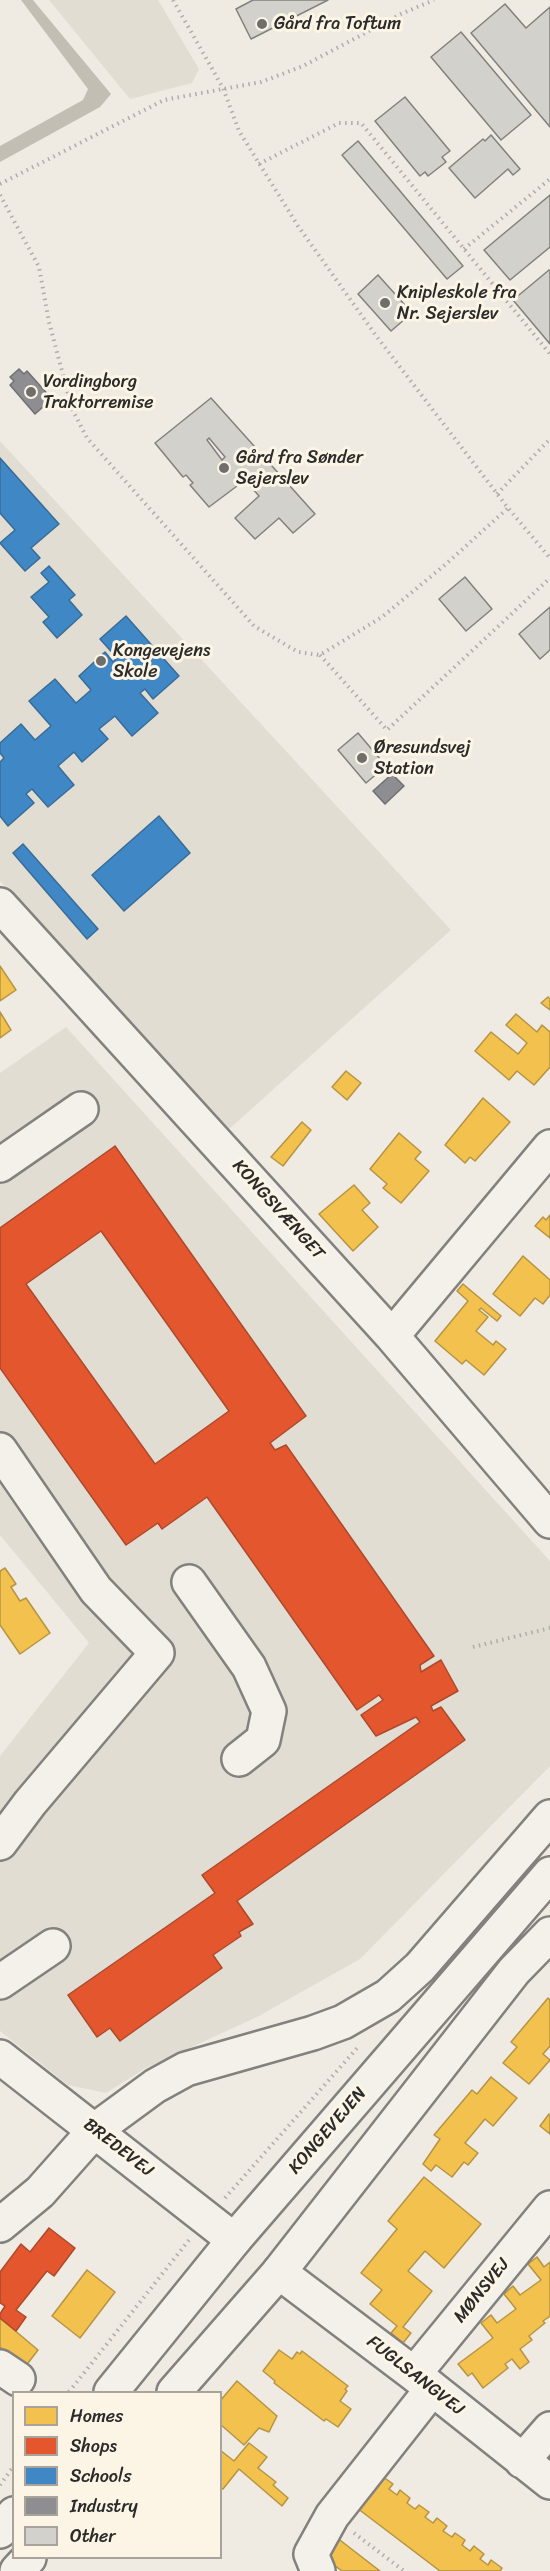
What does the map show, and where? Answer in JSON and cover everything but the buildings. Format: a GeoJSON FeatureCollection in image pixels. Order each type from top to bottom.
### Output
{"type":"FeatureCollection","features":[{"type":"Feature","properties":{"kind":"street","name":"KONGSVÆNGET"},"geometry":{"type":"LineString","coordinates":[[2,911],[392,1336],[550,1521]]}},
{"type":"Feature","properties":{"kind":"street"},"geometry":{"type":"LineString","coordinates":[[0,1165],[81,1109]]}},
{"type":"Feature","properties":{"kind":"street"},"geometry":{"type":"LineString","coordinates":[[392,1336],[550,1147]]}},
{"type":"Feature","properties":{"kind":"street"},"geometry":{"type":"LineString","coordinates":[[0,1450],[96,1590],[157,1653],[30,1803],[0,1843]]}},
{"type":"Feature","properties":{"kind":"street"},"geometry":{"type":"LineString","coordinates":[[189,1582],[249,1667],[269,1711],[263,1740],[239,1759]]}},
{"type":"Feature","properties":{"kind":"street"},"geometry":{"type":"LineString","coordinates":[[0,2225],[40,2192],[95,2130],[155,2086],[186,2069],[313,2033],[343,2022],[388,1996],[420,1967],[550,1817]]}},
{"type":"Feature","properties":{"kind":"street","name":"KONGEVEJEN"},"geometry":{"type":"LineString","coordinates":[[112,2391],[234,2240],[550,1874]]}},
{"type":"Feature","properties":{"kind":"street"},"geometry":{"type":"LineString","coordinates":[[175,2391],[279,2272],[514,1971],[550,1934]]}},
{"type":"Feature","properties":{"kind":"street"},"geometry":{"type":"LineString","coordinates":[[0,1982],[53,1946]]}},
{"type":"Feature","properties":{"kind":"street","name":"BREDEVEJ"},"geometry":{"type":"LineString","coordinates":[[0,2057],[234,2240]]}},
{"type":"Feature","properties":{"kind":"street","name":"MØNSVEJ"},"geometry":{"type":"LineString","coordinates":[[318,2571],[311,2554],[332,2516],[423,2381],[550,2208]]}},
{"type":"Feature","properties":{"kind":"street","name":"FUGLSANGVEJ"},"geometry":{"type":"LineString","coordinates":[[279,2272],[423,2381],[550,2482]]}},
{"type":"Feature","properties":{"kind":"street"},"geometry":{"type":"LineString","coordinates":[[522,2461],[550,2429]]}},
{"type":"Feature","properties":{"kind":"street"},"geometry":{"type":"LineString","coordinates":[[0,2531],[12,2516]]}},
{"type":"Feature","properties":{"kind":"street"},"geometry":{"type":"LineString","coordinates":[[17,2571],[28,2559]]}},
{"type":"Feature","properties":{"kind":"path"},"geometry":{"type":"LineString","coordinates":[[173,0],[224,88],[239,131],[298,226],[377,337],[497,494],[550,558]]}},
{"type":"Feature","properties":{"kind":"path"},"geometry":{"type":"LineString","coordinates":[[0,184],[164,100],[261,82],[303,66],[401,14],[434,0]]}},
{"type":"Feature","properties":{"kind":"path"},"geometry":{"type":"LineString","coordinates":[[259,164],[339,123],[361,123],[550,354]]}},
{"type":"Feature","properties":{"kind":"path"},"geometry":{"type":"LineString","coordinates":[[464,249],[550,179]]}},
{"type":"Feature","properties":{"kind":"path"},"geometry":{"type":"LineString","coordinates":[[0,195],[39,267],[49,322],[72,409],[87,438],[254,626],[298,652],[320,655],[382,617],[508,508]]}},
{"type":"Feature","properties":{"kind":"path"},"geometry":{"type":"LineString","coordinates":[[497,494],[550,439]]}},
{"type":"Feature","properties":{"kind":"path"},"geometry":{"type":"LineString","coordinates":[[320,655],[387,730],[550,578]]}},
{"type":"Feature","properties":{"kind":"path"},"geometry":{"type":"LineString","coordinates":[[473,1647],[550,1628]]}},
{"type":"Feature","properties":{"kind":"path"},"geometry":{"type":"LineString","coordinates":[[70,2391],[207,2217]]}},
{"type":"Feature","properties":{"kind":"path"},"geometry":{"type":"LineString","coordinates":[[0,2484],[12,2469]]}},
{"type":"Feature","properties":{"kind":"path"},"geometry":{"type":"LineString","coordinates":[[332,2516],[404,2571]]}},
{"type":"Feature","properties":{"kind":"shaded area"},"geometry":{"type":"Polygon","coordinates":[[[21,0],[33,0],[111,94],[100,107],[0,162],[0,146],[83,100],[88,89],[21,0]]]}},
{"type":"Feature","properties":{"kind":"shaded area"},"geometry":{"type":"Polygon","coordinates":[[[49,0],[158,0],[199,69],[192,83],[130,99],[49,0]]]}},
{"type":"Feature","properties":{"kind":"shaded area","name":"Kongevejens Skole"},"geometry":{"type":"Polygon","coordinates":[[[0,441],[451,930],[228,1130],[0,881],[0,441]]]}},
{"type":"Feature","properties":{"kind":"shaded area"},"geometry":{"type":"Polygon","coordinates":[[[260,1003],[284,1030],[218,1089],[194,1062],[260,1003]]]}},
{"type":"Feature","properties":{"kind":"shaded area"},"geometry":{"type":"Polygon","coordinates":[[[66,1027],[550,1561],[550,1766],[360,1959],[257,2017],[146,2068],[106,2093],[68,2085],[0,2031],[0,1756],[89,1643],[0,1535],[0,1073],[66,1027]]]}},
{"type":"Feature","properties":{"kind":"place","name":"Gård fra Toftum"},"geometry":{"type":"Point","coordinates":[262,24]}},
{"type":"Feature","properties":{"kind":"place","name":"Knipleskole fra Nr. Sejerslev"},"geometry":{"type":"Point","coordinates":[385,303]}},
{"type":"Feature","properties":{"kind":"place","name":"Vordingborg Traktorremise"},"geometry":{"type":"Point","coordinates":[31,392]}},
{"type":"Feature","properties":{"kind":"place","name":"Gård fra Sønder Sejerslev"},"geometry":{"type":"Point","coordinates":[224,468]}},
{"type":"Feature","properties":{"kind":"place","name":"Kongevejens Skole"},"geometry":{"type":"Point","coordinates":[101,661]}},
{"type":"Feature","properties":{"kind":"place","name":"Øresundsvej Station"},"geometry":{"type":"Point","coordinates":[362,758]}}]}
